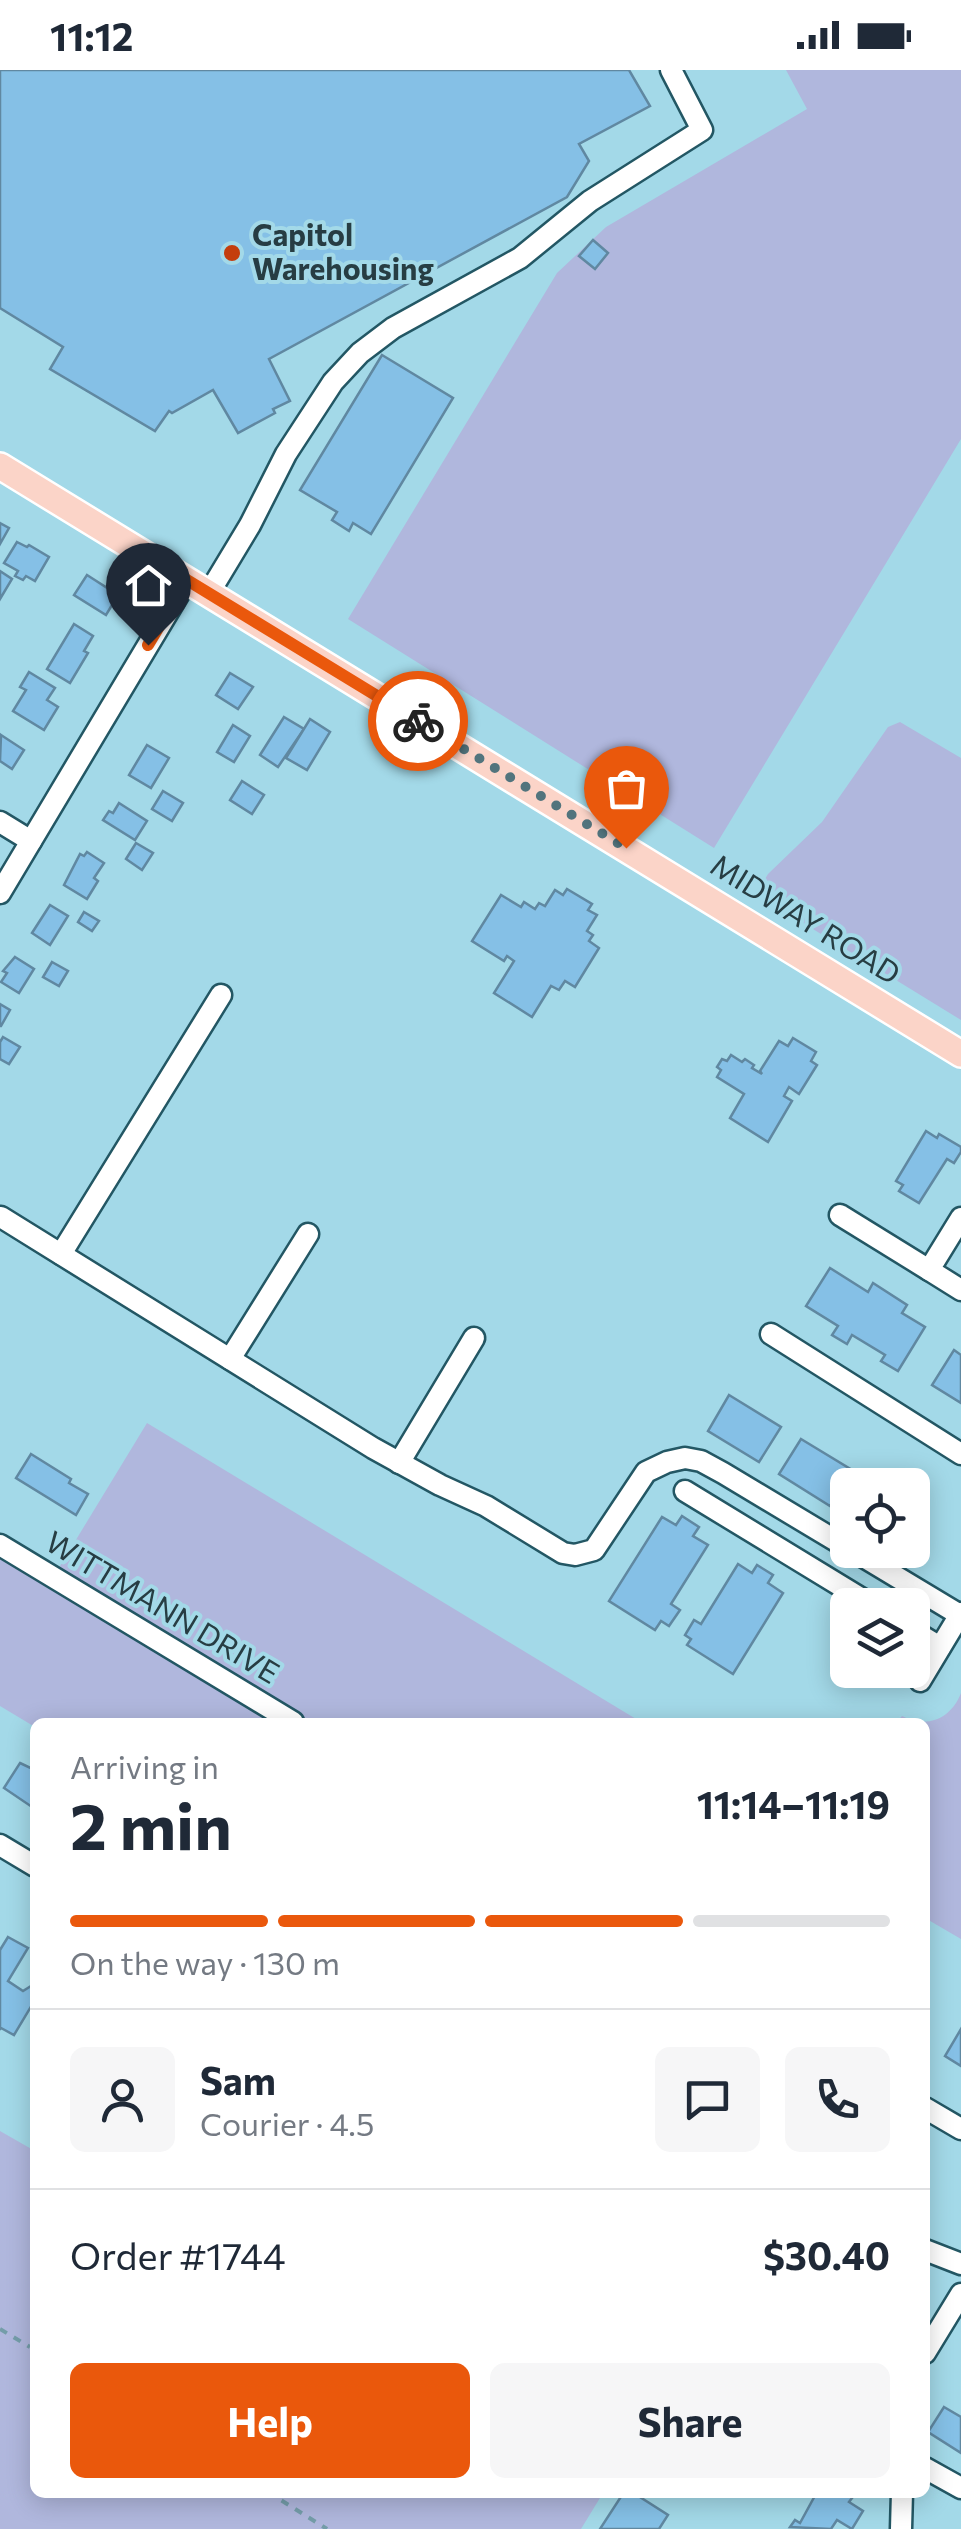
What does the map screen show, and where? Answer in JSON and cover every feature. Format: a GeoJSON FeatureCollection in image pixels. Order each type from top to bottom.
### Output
{"type":"FeatureCollection","features":[{"type":"Feature","properties":{"kind":"main road","name":"MIDWAY ROAD"},"geometry":{"type":"LineString","coordinates":[[0,466],[961,1054]]}},
{"type":"Feature","properties":{"kind":"street"},"geometry":{"type":"LineString","coordinates":[[0,893],[198,586],[250,525],[286,454],[333,382],[360,353],[393,328],[520,258],[590,201],[702,130],[671,70]]}},
{"type":"Feature","properties":{"kind":"street"},"geometry":{"type":"LineString","coordinates":[[0,822],[31,842]]}},
{"type":"Feature","properties":{"kind":"street"},"geometry":{"type":"LineString","coordinates":[[61,1254],[221,995]]}},
{"type":"Feature","properties":{"kind":"street"},"geometry":{"type":"LineString","coordinates":[[840,1215],[961,1290]]}},
{"type":"Feature","properties":{"kind":"street"},"geometry":{"type":"LineString","coordinates":[[1,1217],[399,1462],[486,1506],[564,1553],[575,1555],[594,1550],[646,1472],[684,1458],[723,1473],[830,1537]]}},
{"type":"Feature","properties":{"kind":"street"},"geometry":{"type":"LineString","coordinates":[[929,1270],[961,1218]]}},
{"type":"Feature","properties":{"kind":"street"},"geometry":{"type":"LineString","coordinates":[[230,1359],[308,1234]]}},
{"type":"Feature","properties":{"kind":"street"},"geometry":{"type":"LineString","coordinates":[[772,1334],[961,1454]]}},
{"type":"Feature","properties":{"kind":"street"},"geometry":{"type":"LineString","coordinates":[[399,1462],[474,1338]]}},
{"type":"Feature","properties":{"kind":"street"},"geometry":{"type":"LineString","coordinates":[[685,1490],[844,1588]]}},
{"type":"Feature","properties":{"kind":"street","name":"WITTMANN DRIVE"},"geometry":{"type":"LineString","coordinates":[[0,1545],[286,1718]]}},
{"type":"Feature","properties":{"kind":"street"},"geometry":{"type":"LineString","coordinates":[[882,1568],[960,1614],[930,1664]]}},
{"type":"Feature","properties":{"kind":"street"},"geometry":{"type":"LineString","coordinates":[[930,1641],[940,1647]]}},
{"type":"Feature","properties":{"kind":"street"},"geometry":{"type":"LineString","coordinates":[[0,1845],[30,1863]]}},
{"type":"Feature","properties":{"kind":"street"},"geometry":{"type":"LineString","coordinates":[[930,2111],[961,2130]]}},
{"type":"Feature","properties":{"kind":"street"},"geometry":{"type":"LineString","coordinates":[[930,2252],[961,2264]]}},
{"type":"Feature","properties":{"kind":"street"},"geometry":{"type":"LineString","coordinates":[[930,2345],[961,2294]]}},
{"type":"Feature","properties":{"kind":"street"},"geometry":{"type":"LineString","coordinates":[[930,2471],[961,2488]]}},
{"type":"Feature","properties":{"kind":"street"},"geometry":{"type":"LineString","coordinates":[[902,2498],[902,2529]]}},
{"type":"Feature","properties":{"kind":"path"},"geometry":{"type":"LineString","coordinates":[[0,2329],[30,2348]]}},
{"type":"Feature","properties":{"kind":"path"},"geometry":{"type":"LineString","coordinates":[[278,2498],[327,2529]]}},
{"type":"Feature","properties":{"kind":"shaded area"},"geometry":{"type":"Polygon","coordinates":[[[786,70],[961,70],[961,439],[714,848],[348,619],[557,273],[606,227],[807,109],[786,70]]]}},
{"type":"Feature","properties":{"kind":"shaded area"},"geometry":{"type":"Polygon","coordinates":[[[900,722],[961,758],[961,1020],[756,894],[768,874],[822,822],[888,727],[900,722]]]}},
{"type":"Feature","properties":{"kind":"shaded area"},"geometry":{"type":"Polygon","coordinates":[[[147,1423],[634,1718],[30,1718],[30,1724],[0,1706],[0,1553],[57,1571],[147,1423]]]}},
{"type":"Feature","properties":{"kind":"shaded area"},"geometry":{"type":"Polygon","coordinates":[[[961,1693],[961,1939],[930,1921],[930,1721],[945,1715],[961,1693]]]}},
{"type":"Feature","properties":{"kind":"shaded area"},"geometry":{"type":"Polygon","coordinates":[[[0,2131],[30,2148],[30,2498],[600,2498],[581,2529],[0,2529],[0,2131]]]}},
{"type":"Feature","properties":{"kind":"building","name":"Capitol Warehousing"},"geometry":{"type":"Polygon","coordinates":[[[0,70],[629,70],[650,106],[579,144],[589,161],[567,197],[269,359],[290,401],[273,409],[275,413],[238,433],[213,390],[172,413],[169,411],[155,431],[50,369],[63,347],[0,308],[0,70]]]}},
{"type":"Feature","properties":{"kind":"building"},"geometry":{"type":"Polygon","coordinates":[[[593,240],[608,253],[595,269],[579,256],[593,240]]]}},
{"type":"Feature","properties":{"kind":"building"},"geometry":{"type":"Polygon","coordinates":[[[382,355],[453,398],[371,534],[353,523],[349,531],[332,520],[337,512],[300,490],[382,355]]]}},
{"type":"Feature","properties":{"kind":"building"},"geometry":{"type":"Polygon","coordinates":[[[0,523],[9,528],[0,544],[0,523]]]}},
{"type":"Feature","properties":{"kind":"building"},"geometry":{"type":"Polygon","coordinates":[[[17,542],[49,557],[35,581],[15,576],[18,571],[4,563],[17,542]]]}},
{"type":"Feature","properties":{"kind":"building"},"geometry":{"type":"Polygon","coordinates":[[[0,571],[12,579],[0,599],[0,571]]]}},
{"type":"Feature","properties":{"kind":"building"},"geometry":{"type":"Polygon","coordinates":[[[87,575],[118,595],[106,615],[74,595],[87,575]]]}},
{"type":"Feature","properties":{"kind":"building"},"geometry":{"type":"Polygon","coordinates":[[[74,624],[93,636],[70,683],[47,669],[74,624]]]}},
{"type":"Feature","properties":{"kind":"building"},"geometry":{"type":"Polygon","coordinates":[[[29,672],[55,688],[47,700],[58,707],[44,730],[13,711],[26,690],[20,687],[29,672]]]}},
{"type":"Feature","properties":{"kind":"building"},"geometry":{"type":"Polygon","coordinates":[[[230,673],[253,687],[238,709],[216,695],[230,673]]]}},
{"type":"Feature","properties":{"kind":"building"},"geometry":{"type":"Polygon","coordinates":[[[284,717],[304,729],[278,767],[260,755],[284,717]]]}},
{"type":"Feature","properties":{"kind":"building"},"geometry":{"type":"Polygon","coordinates":[[[310,719],[330,732],[307,770],[286,758],[310,719]]]}},
{"type":"Feature","properties":{"kind":"building"},"geometry":{"type":"Polygon","coordinates":[[[233,725],[250,736],[234,762],[217,752],[233,725]]]}},
{"type":"Feature","properties":{"kind":"building"},"geometry":{"type":"Polygon","coordinates":[[[1,735],[24,750],[12,769],[0,761],[1,735]]]}},
{"type":"Feature","properties":{"kind":"building"},"geometry":{"type":"Polygon","coordinates":[[[147,745],[169,758],[151,788],[129,775],[147,745]]]}},
{"type":"Feature","properties":{"kind":"building"},"geometry":{"type":"Polygon","coordinates":[[[242,781],[264,795],[252,814],[230,800],[242,781]]]}},
{"type":"Feature","properties":{"kind":"building"},"geometry":{"type":"Polygon","coordinates":[[[163,791],[183,803],[172,821],[152,809],[163,791]]]}},
{"type":"Feature","properties":{"kind":"building"},"geometry":{"type":"Polygon","coordinates":[[[119,803],[147,821],[135,840],[103,820],[119,803]]]}},
{"type":"Feature","properties":{"kind":"building"},"geometry":{"type":"Polygon","coordinates":[[[136,843],[153,853],[142,870],[126,859],[136,843]]]}},
{"type":"Feature","properties":{"kind":"building"},"geometry":{"type":"Polygon","coordinates":[[[87,852],[104,863],[87,899],[64,885],[80,854],[84,856],[87,852]]]}},
{"type":"Feature","properties":{"kind":"building"},"geometry":{"type":"Polygon","coordinates":[[[567,889],[592,904],[588,910],[597,915],[587,931],[593,935],[589,941],[599,948],[575,987],[565,981],[559,990],[551,986],[532,1017],[494,993],[514,961],[507,956],[504,961],[472,941],[501,895],[521,907],[524,902],[535,909],[539,903],[545,906],[555,890],[563,895],[567,889]]]}},
{"type":"Feature","properties":{"kind":"building"},"geometry":{"type":"Polygon","coordinates":[[[50,905],[68,916],[50,945],[32,933],[50,905]]]}},
{"type":"Feature","properties":{"kind":"building"},"geometry":{"type":"Polygon","coordinates":[[[84,912],[99,921],[92,931],[78,922],[84,912]]]}},
{"type":"Feature","properties":{"kind":"building"},"geometry":{"type":"Polygon","coordinates":[[[15,957],[34,969],[19,993],[1,982],[7,973],[3,971],[15,957]]]}},
{"type":"Feature","properties":{"kind":"building"},"geometry":{"type":"Polygon","coordinates":[[[52,962],[68,971],[59,986],[43,977],[52,962]]]}},
{"type":"Feature","properties":{"kind":"building"},"geometry":{"type":"Polygon","coordinates":[[[0,1004],[10,1010],[1,1026],[0,1026],[0,1004]]]}},
{"type":"Feature","properties":{"kind":"building"},"geometry":{"type":"Polygon","coordinates":[[[3,1037],[20,1047],[9,1064],[0,1059],[3,1037]]]}},
{"type":"Feature","properties":{"kind":"building"},"geometry":{"type":"Polygon","coordinates":[[[793,1038],[816,1052],[811,1061],[817,1065],[799,1094],[789,1087],[784,1096],[792,1101],[768,1142],[730,1118],[744,1094],[717,1077],[721,1070],[717,1067],[731,1055],[742,1062],[745,1059],[762,1074],[760,1071],[779,1041],[788,1046],[793,1038]]]}},
{"type":"Feature","properties":{"kind":"building"},"geometry":{"type":"Polygon","coordinates":[[[926,1131],[961,1147],[961,1152],[954,1163],[947,1159],[919,1203],[899,1191],[903,1185],[896,1181],[926,1131]]]}},
{"type":"Feature","properties":{"kind":"building"},"geometry":{"type":"Polygon","coordinates":[[[830,1268],[868,1292],[873,1283],[907,1305],[902,1313],[925,1327],[898,1371],[881,1361],[885,1355],[852,1335],[847,1344],[832,1335],[838,1326],[806,1306],[830,1268]]]}},
{"type":"Feature","properties":{"kind":"building"},"geometry":{"type":"Polygon","coordinates":[[[954,1350],[961,1355],[961,1403],[932,1385],[954,1350]]]}},
{"type":"Feature","properties":{"kind":"building"},"geometry":{"type":"Polygon","coordinates":[[[729,1395],[781,1427],[759,1462],[708,1431],[729,1395]]]}},
{"type":"Feature","properties":{"kind":"building"},"geometry":{"type":"Polygon","coordinates":[[[801,1439],[849,1468],[830,1468],[830,1506],[779,1474],[801,1439]]]}},
{"type":"Feature","properties":{"kind":"building"},"geometry":{"type":"Polygon","coordinates":[[[31,1454],[88,1494],[76,1515],[16,1478],[31,1454]]]}},
{"type":"Feature","properties":{"kind":"building"},"geometry":{"type":"Polygon","coordinates":[[[682,1516],[699,1527],[693,1536],[708,1545],[671,1604],[680,1610],[669,1626],[661,1621],[655,1630],[609,1601],[662,1517],[676,1525],[682,1516]]]}},
{"type":"Feature","properties":{"kind":"building"},"geometry":{"type":"Polygon","coordinates":[[[738,1564],[752,1573],[757,1565],[773,1575],[768,1583],[783,1593],[733,1674],[687,1645],[691,1639],[685,1635],[694,1620],[701,1624],[738,1564]]]}},
{"type":"Feature","properties":{"kind":"building"},"geometry":{"type":"Polygon","coordinates":[[[20,1763],[30,1768],[30,1806],[4,1788],[20,1763]]]}},
{"type":"Feature","properties":{"kind":"building"},"geometry":{"type":"Polygon","coordinates":[[[8,1937],[28,1948],[8,1981],[23,1991],[30,1987],[30,2008],[14,2035],[0,2029],[0,1950],[8,1937]]]}},
{"type":"Feature","properties":{"kind":"building"},"geometry":{"type":"Polygon","coordinates":[[[961,2029],[961,2066],[945,2056],[961,2029]]]}},
{"type":"Feature","properties":{"kind":"building"},"geometry":{"type":"Polygon","coordinates":[[[944,2407],[961,2417],[961,2453],[930,2433],[944,2407]]]}},
{"type":"Feature","properties":{"kind":"building"},"geometry":{"type":"Polygon","coordinates":[[[620,2498],[641,2498],[668,2515],[659,2529],[600,2529],[620,2498]]]}},
{"type":"Feature","properties":{"kind":"building"},"geometry":{"type":"Polygon","coordinates":[[[814,2498],[852,2498],[849,2502],[863,2511],[852,2529],[837,2520],[831,2529],[790,2527],[795,2520],[800,2523],[814,2498]]]}},
{"type":"Feature","properties":{"kind":"way so far"},"geometry":{"type":"LineString","coordinates":[[418,721],[626,848]]}},
{"type":"Feature","properties":{"kind":"place","name":"Capitol Warehousing"},"geometry":{"type":"Point","coordinates":[232,253]}},
{"type":"Feature","properties":{"kind":"route"},"geometry":{"type":"LineString","coordinates":[[148,645],[187,580],[418,721]]}}]}
